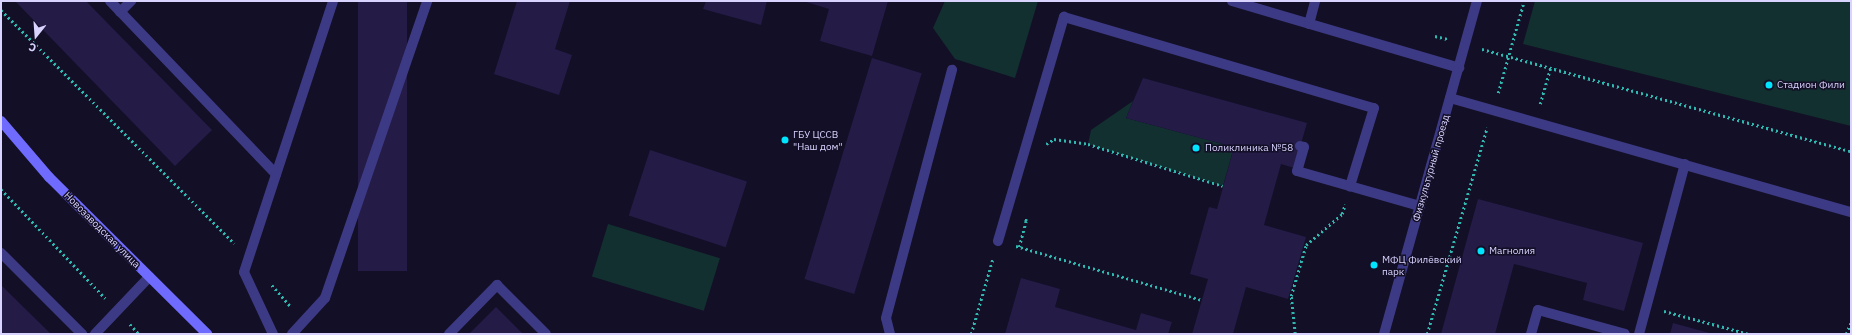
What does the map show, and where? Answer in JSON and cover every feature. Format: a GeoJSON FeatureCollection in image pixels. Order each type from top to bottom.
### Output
{"type":"FeatureCollection","features":[{"type":"Feature","properties":{"kind":"street"},"geometry":{"type":"LineString","coordinates":[[110,1],[276,174]]}},
{"type":"Feature","properties":{"kind":"street"},"geometry":{"type":"LineString","coordinates":[[120,12],[131,1]]}},
{"type":"Feature","properties":{"kind":"street"},"geometry":{"type":"LineString","coordinates":[[273,334],[244,272],[333,1]]}},
{"type":"Feature","properties":{"kind":"street"},"geometry":{"type":"LineString","coordinates":[[292,334],[325,298],[427,1]]}},
{"type":"Feature","properties":{"kind":"street"},"geometry":{"type":"LineString","coordinates":[[1232,1],[1459,68]]}},
{"type":"Feature","properties":{"kind":"street"},"geometry":{"type":"LineString","coordinates":[[1309,24],[1315,1]]}},
{"type":"Feature","properties":{"kind":"street","name":"Физкультурный проезд"},"geometry":{"type":"LineString","coordinates":[[1384,334],[1477,1]]}},
{"type":"Feature","properties":{"kind":"street"},"geometry":{"type":"LineString","coordinates":[[998,241],[1064,17],[1374,108],[1350,186]]}},
{"type":"Feature","properties":{"kind":"street"},"geometry":{"type":"LineString","coordinates":[[890,334],[886,318],[952,70]]}},
{"type":"Feature","properties":{"kind":"street"},"geometry":{"type":"LineString","coordinates":[[1450,98],[1536,121],[1851,212]]}},
{"type":"Feature","properties":{"kind":"street","name":"Новозаводская улица"},"geometry":{"type":"LineString","coordinates":[[1,121],[48,177],[207,334]]}},
{"type":"Feature","properties":{"kind":"street"},"geometry":{"type":"LineString","coordinates":[[1300,146],[1304,147],[1297,171],[1420,206]]}},
{"type":"Feature","properties":{"kind":"street"},"geometry":{"type":"LineString","coordinates":[[1639,334],[1685,164]]}},
{"type":"Feature","properties":{"kind":"street"},"geometry":{"type":"LineString","coordinates":[[1,254],[82,334]]}},
{"type":"Feature","properties":{"kind":"street"},"geometry":{"type":"LineString","coordinates":[[95,334],[149,277]]}},
{"type":"Feature","properties":{"kind":"street"},"geometry":{"type":"LineString","coordinates":[[449,334],[497,285],[546,334]]}},
{"type":"Feature","properties":{"kind":"street"},"geometry":{"type":"LineString","coordinates":[[1531,334],[1538,310],[1625,334]]}},
{"type":"Feature","properties":{"kind":"path"},"geometry":{"type":"LineString","coordinates":[[1427,334],[1524,1]]}},
{"type":"Feature","properties":{"kind":"path"},"geometry":{"type":"LineString","coordinates":[[1,10],[249,257]]}},
{"type":"Feature","properties":{"kind":"path"},"geometry":{"type":"LineString","coordinates":[[1435,36],[1851,151]]}},
{"type":"Feature","properties":{"kind":"path"},"geometry":{"type":"LineString","coordinates":[[1536,121],[1550,68]]}},
{"type":"Feature","properties":{"kind":"path"},"geometry":{"type":"LineString","coordinates":[[1044,145],[1054,139],[1088,144],[1223,186]]}},
{"type":"Feature","properties":{"kind":"path"},"geometry":{"type":"LineString","coordinates":[[1295,334],[1291,296],[1306,245],[1342,214],[1350,186]]}},
{"type":"Feature","properties":{"kind":"path"},"geometry":{"type":"LineString","coordinates":[[1,189],[140,334]]}},
{"type":"Feature","properties":{"kind":"path"},"geometry":{"type":"LineString","coordinates":[[1019,247],[1026,221],[1023,214]]}},
{"type":"Feature","properties":{"kind":"path"},"geometry":{"type":"LineString","coordinates":[[971,334],[998,241],[1202,300]]}},
{"type":"Feature","properties":{"kind":"path"},"geometry":{"type":"LineString","coordinates":[[268,281],[303,322]]}},
{"type":"Feature","properties":{"kind":"path"},"geometry":{"type":"LineString","coordinates":[[1647,306],[1749,334]]}},
{"type":"Feature","properties":{"kind":"path"},"geometry":{"type":"LineString","coordinates":[[1846,334],[1851,322]]}},
{"type":"Feature","properties":{"kind":"green space"},"geometry":{"type":"Polygon","coordinates":[[[945,1],[1038,1],[1015,78],[955,59],[933,28],[945,1]]]}},
{"type":"Feature","properties":{"kind":"green space","name":"Стадион Фили"},"geometry":{"type":"Polygon","coordinates":[[[1535,1],[1851,1],[1851,126],[1523,44],[1535,1]]]}},
{"type":"Feature","properties":{"kind":"green space"},"geometry":{"type":"Polygon","coordinates":[[[1133,101],[1126,118],[1234,147],[1223,186],[1088,144],[1091,130],[1133,101]]]}},
{"type":"Feature","properties":{"kind":"green space"},"geometry":{"type":"Polygon","coordinates":[[[608,224],[720,258],[704,311],[592,277],[608,224]]]}},
{"type":"Feature","properties":{"kind":"building"},"geometry":{"type":"Polygon","coordinates":[[[15,1],[86,1],[212,130],[175,166],[15,1]]]}},
{"type":"Feature","properties":{"kind":"building"},"geometry":{"type":"Polygon","coordinates":[[[358,1],[407,1],[407,271],[358,271],[358,1]]]}},
{"type":"Feature","properties":{"kind":"building"},"geometry":{"type":"Polygon","coordinates":[[[517,1],[570,1],[555,49],[572,55],[559,95],[494,74],[517,1]]]}},
{"type":"Feature","properties":{"kind":"building"},"geometry":{"type":"Polygon","coordinates":[[[706,1],[767,1],[761,25],[703,9],[706,1]]]}},
{"type":"Feature","properties":{"kind":"building"},"geometry":{"type":"Polygon","coordinates":[[[803,1],[888,1],[872,56],[820,41],[829,9],[803,1]]]}},
{"type":"Feature","properties":{"kind":"building"},"geometry":{"type":"Polygon","coordinates":[[[872,58],[922,73],[854,294],[804,279],[872,58]]]}},
{"type":"Feature","properties":{"kind":"building"},"geometry":{"type":"Polygon","coordinates":[[[1143,78],[1307,123],[1294,168],[1281,164],[1264,225],[1306,237],[1288,299],[1246,287],[1233,334],[1192,334],[1208,279],[1190,274],[1209,207],[1217,209],[1234,147],[1126,118],[1143,78]]]}},
{"type":"Feature","properties":{"kind":"building"},"geometry":{"type":"Polygon","coordinates":[[[650,150],[747,182],[726,247],[629,216],[650,150]]]}},
{"type":"Feature","properties":{"kind":"building"},"geometry":{"type":"Polygon","coordinates":[[[1478,199],[1643,243],[1624,311],[1583,300],[1587,283],[1514,264],[1495,334],[1441,334],[1478,199]]]}},
{"type":"Feature","properties":{"kind":"building"},"geometry":{"type":"Polygon","coordinates":[[[1021,278],[1060,289],[1055,307],[1136,330],[1141,313],[1172,322],[1168,334],[1005,334],[1021,278]]]}},
{"type":"Feature","properties":{"kind":"building"},"geometry":{"type":"Polygon","coordinates":[[[1,285],[51,334],[1,334],[1,285]]]}},
{"type":"Feature","properties":{"kind":"building"},"geometry":{"type":"Polygon","coordinates":[[[496,307],[523,334],[469,334],[496,307]]]}},
{"type":"Feature","properties":{"kind":"building"},"geometry":{"type":"Polygon","coordinates":[[[1673,323],[1713,334],[1670,334],[1673,323]]]}},
{"type":"Feature","properties":{"kind":"place","name":"Стадион Фили"},"geometry":{"type":"Point","coordinates":[1769,85]}},
{"type":"Feature","properties":{"kind":"place","name":"ГБУ ЦССВ \"Наш дом\""},"geometry":{"type":"Point","coordinates":[785,140]}},
{"type":"Feature","properties":{"kind":"place","name":"Поликлиника №58"},"geometry":{"type":"Point","coordinates":[1196,148]}},
{"type":"Feature","properties":{"kind":"place","name":"Магнолия"},"geometry":{"type":"Point","coordinates":[1481,251]}},
{"type":"Feature","properties":{"kind":"place","name":"МФЦ Филёвский парк"},"geometry":{"type":"Point","coordinates":[1374,265]}}]}
